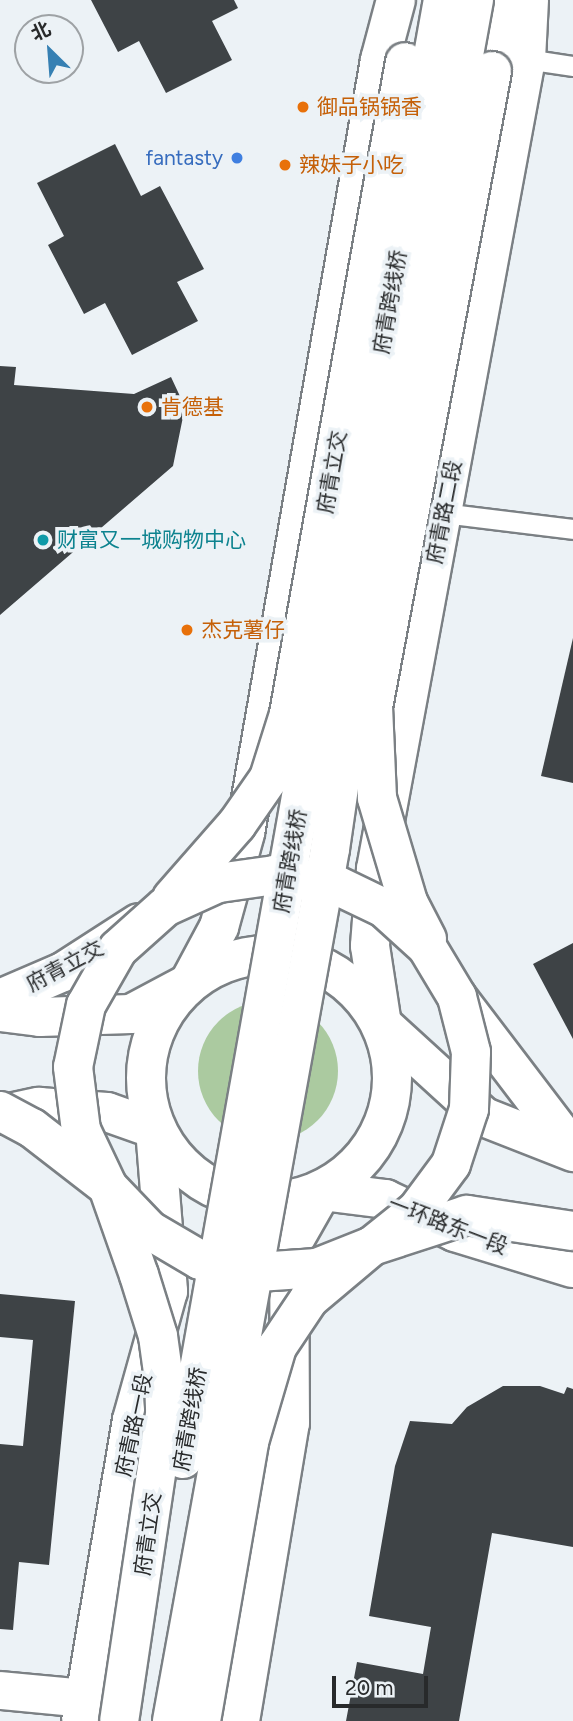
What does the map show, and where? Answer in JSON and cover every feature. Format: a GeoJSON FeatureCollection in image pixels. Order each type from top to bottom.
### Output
{"type":"FeatureCollection","features":[{"type":"Feature","properties":{"kind":"main road"},"geometry":{"type":"LineString","coordinates":[[382,1024],[393,1061],[392,1101],[379,1137],[354,1168],[322,1191],[284,1201],[244,1200],[208,1186],[177,1162],[155,1129],[145,1091],[148,1051],[163,1013],[189,983],[219,927],[245,832],[380,60],[396,0]]}},
{"type":"Feature","properties":{"kind":"main road","name":"府青立交"},"geometry":{"type":"LineString","coordinates":[[118,1721],[165,1414],[158,1336],[108,1187],[81,1130],[73,1067],[86,1005],[111,960],[165,907],[237,824],[269,778],[289,714],[416,0]]}},
{"type":"Feature","properties":{"kind":"main road","name":"府青跨线桥"},"geometry":{"type":"LineString","coordinates":[[136,1721],[443,0]]}},
{"type":"Feature","properties":{"kind":"main road","name":"府青跨线桥"},"geometry":{"type":"LineString","coordinates":[[172,1721],[330,849],[373,555],[474,0]]}},
{"type":"Feature","properties":{"kind":"main road"},"geometry":{"type":"LineString","coordinates":[[505,0],[509,65],[373,707],[377,798],[408,902],[457,997],[573,1151]]}},
{"type":"Feature","properties":{"kind":"main road","name":"府青路二段"},"geometry":{"type":"LineString","coordinates":[[382,1024],[370,946],[376,869],[443,513],[509,65],[529,0]]}},
{"type":"Feature","properties":{"kind":"main road","name":"府青立交"},"geometry":{"type":"LineString","coordinates":[[0,999],[63,972],[165,907],[218,883],[275,874],[332,883],[384,908],[428,947],[457,997],[471,1052],[466,1120],[451,1164],[417,1210],[309,1299],[276,1347],[249,1441],[201,1721]]}},
{"type":"Feature","properties":{"kind":"main road"},"geometry":{"type":"LineString","coordinates":[[0,1012],[40,1017],[131,1014],[221,964],[257,954],[295,956],[330,969],[360,993],[382,1024],[484,1117],[573,1151]]}},
{"type":"Feature","properties":{"kind":"main road"},"geometry":{"type":"LineString","coordinates":[[0,1113],[40,1107],[107,1111],[155,1129]]}},
{"type":"Feature","properties":{"kind":"main road","name":"府青立交"},"geometry":{"type":"LineString","coordinates":[[0,1113],[32,1128],[108,1187],[149,1230],[212,1262],[258,1272],[317,1268],[467,1214],[573,1231]]}},
{"type":"Feature","properties":{"kind":"main road","name":"府青路一段"},"geometry":{"type":"LineString","coordinates":[[83,1710],[132,1420],[168,1291],[155,1129]]}},
{"type":"Feature","properties":{"kind":"main road"},"geometry":{"type":"LineString","coordinates":[[240,1721],[290,1423],[289,1249],[322,1191]]}},
{"type":"Feature","properties":{"kind":"main road","name":"一环路东一段"},"geometry":{"type":"LineString","coordinates":[[322,1191],[385,1199],[455,1232],[573,1268]]}},
{"type":"Feature","properties":{"kind":"street"},"geometry":{"type":"LineString","coordinates":[[0,1690],[83,1710]]}},
{"type":"Feature","properties":{"kind":"lane"},"geometry":{"type":"LineString","coordinates":[[509,65],[573,66]]}},
{"type":"Feature","properties":{"kind":"lane"},"geometry":{"type":"LineString","coordinates":[[443,513],[573,529]]}},
{"type":"Feature","properties":{"kind":"green space"},"geometry":{"type":"Polygon","coordinates":[[[268,1001],[295,1007],[317,1022],[332,1044],[338,1071],[332,1098],[317,1120],[295,1135],[268,1141],[241,1135],[219,1120],[204,1098],[198,1071],[204,1044],[219,1022],[241,1007],[268,1001]]]}},
{"type":"Feature","properties":{"kind":"building"},"geometry":{"type":"Polygon","coordinates":[[[91,0],[234,0],[238,8],[212,21],[232,60],[166,93],[139,41],[118,52],[91,0]]]}},
{"type":"Feature","properties":{"kind":"building"},"geometry":{"type":"Polygon","coordinates":[[[115,144],[141,196],[160,186],[204,269],[177,282],[198,321],[132,355],[105,303],[84,314],[48,245],[64,236],[37,183],[115,144]]]}},
{"type":"Feature","properties":{"kind":"building","name":"财富又一城购物中心"},"geometry":{"type":"Polygon","coordinates":[[[0,366],[16,367],[14,385],[134,394],[171,377],[185,407],[173,466],[0,615],[0,366]]]}},
{"type":"Feature","properties":{"kind":"building"},"geometry":{"type":"Polygon","coordinates":[[[573,638],[573,783],[541,776],[573,638]]]}},
{"type":"Feature","properties":{"kind":"building"},"geometry":{"type":"Polygon","coordinates":[[[573,943],[573,1039],[533,964],[573,943]]]}},
{"type":"Feature","properties":{"kind":"building"},"geometry":{"type":"Polygon","coordinates":[[[0,1294],[75,1301],[49,1565],[19,1562],[13,1630],[0,1629],[0,1444],[23,1446],[33,1340],[0,1337],[0,1294]]]}},
{"type":"Feature","properties":{"kind":"building"},"geometry":{"type":"Polygon","coordinates":[[[503,1386],[540,1386],[564,1394],[567,1387],[573,1389],[573,1547],[492,1533],[459,1721],[346,1721],[357,1662],[423,1674],[431,1627],[369,1616],[395,1466],[410,1421],[452,1424],[467,1407],[503,1386]]]}},
{"type":"Feature","properties":{"kind":"place","name":"御品锅锅香"},"geometry":{"type":"Point","coordinates":[303,107]}},
{"type":"Feature","properties":{"kind":"place","name":"fantasty"},"geometry":{"type":"Point","coordinates":[237,158]}},
{"type":"Feature","properties":{"kind":"place","name":"辣妹子小吃"},"geometry":{"type":"Point","coordinates":[285,165]}},
{"type":"Feature","properties":{"kind":"place","name":"肯德基"},"geometry":{"type":"Point","coordinates":[147,407]}},
{"type":"Feature","properties":{"kind":"place","name":"财富又一城购物中心"},"geometry":{"type":"Point","coordinates":[43,540]}},
{"type":"Feature","properties":{"kind":"place","name":"杰克薯仔"},"geometry":{"type":"Point","coordinates":[187,630]}}]}
